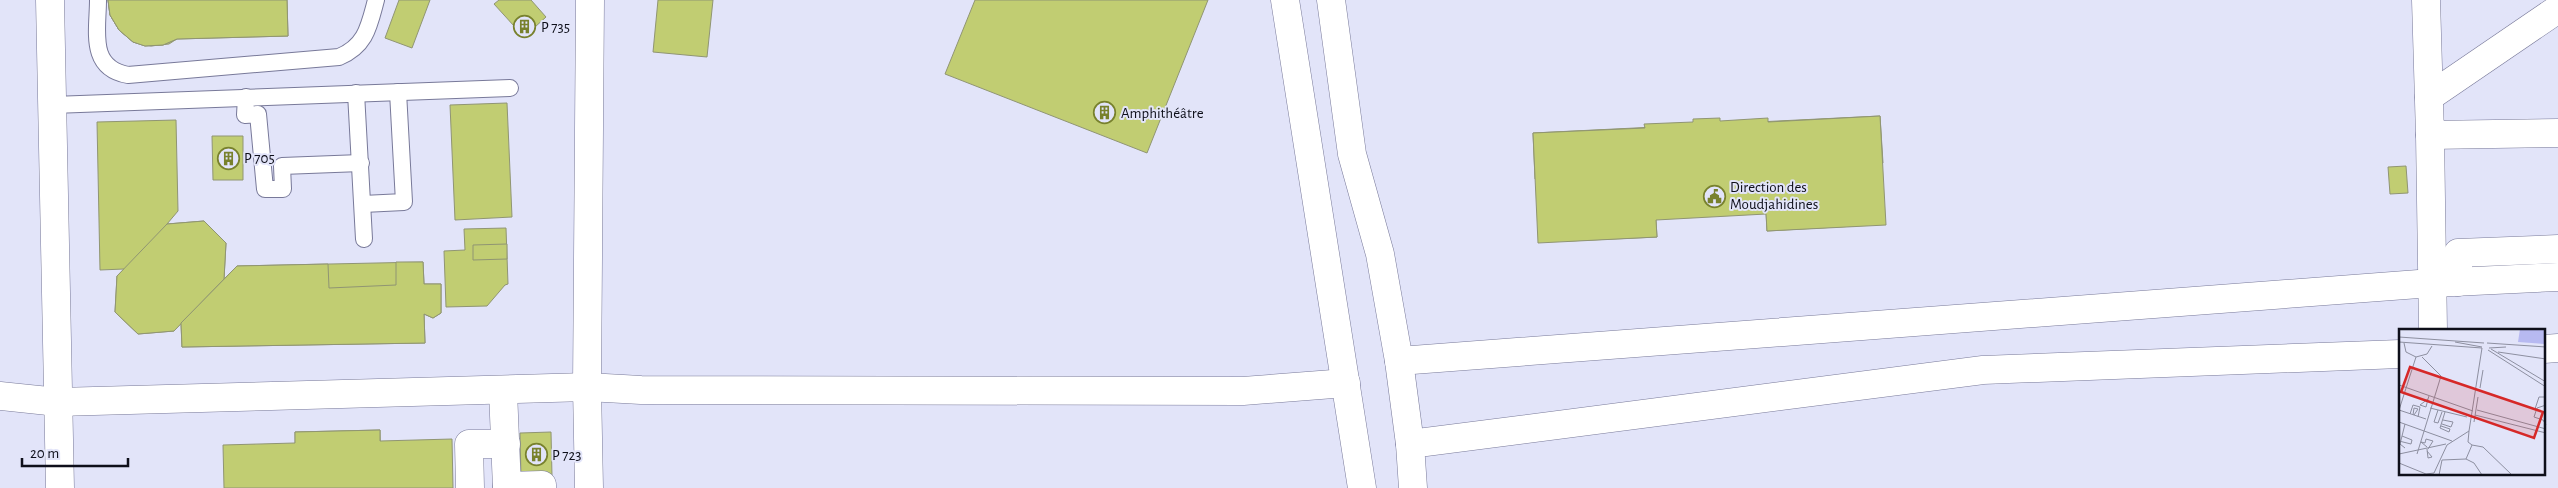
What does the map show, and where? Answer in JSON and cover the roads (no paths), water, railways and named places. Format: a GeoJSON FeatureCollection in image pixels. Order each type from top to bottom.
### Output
{"type":"FeatureCollection","features":[{"type":"Feature","properties":{"kind":"street"},"geometry":{"type":"LineString","coordinates":[[50,0],[60,488]]}},
{"type":"Feature","properties":{"kind":"street"},"geometry":{"type":"LineString","coordinates":[[589,488],[587,387],[590,0]]}},
{"type":"Feature","properties":{"kind":"street"},"geometry":{"type":"LineString","coordinates":[[1285,0],[1362,488]]}},
{"type":"Feature","properties":{"kind":"street"},"geometry":{"type":"LineString","coordinates":[[1331,0],[1352,154],[1380,254],[1399,361],[1410,444],[1413,488]]}},
{"type":"Feature","properties":{"kind":"street"},"geometry":{"type":"LineString","coordinates":[[2426,0],[2430,135],[2445,283]]}},
{"type":"Feature","properties":{"kind":"street"},"geometry":{"type":"LineString","coordinates":[[2429,98],[2558,9]]}},
{"type":"Feature","properties":{"kind":"street"},"geometry":{"type":"LineString","coordinates":[[2430,135],[2558,134]]}},
{"type":"Feature","properties":{"kind":"street"},"geometry":{"type":"LineString","coordinates":[[2433,329],[2445,283],[2458,253],[2558,249]]}},
{"type":"Feature","properties":{"kind":"street"},"geometry":{"type":"LineString","coordinates":[[1399,361],[2445,283],[2558,277]]}},
{"type":"Feature","properties":{"kind":"street"},"geometry":{"type":"LineString","coordinates":[[1410,444],[1983,370],[2399,354]]}},
{"type":"Feature","properties":{"kind":"street"},"geometry":{"type":"LineString","coordinates":[[0,396],[58,402],[504,391],[587,387],[660,390],[1243,391],[1346,383]]}},
{"type":"Feature","properties":{"kind":"street"},"geometry":{"type":"LineString","coordinates":[[504,391],[507,487],[542,485],[542,488]]}},
{"type":"Feature","properties":{"kind":"street"},"geometry":{"type":"LineString","coordinates":[[470,488],[469,444],[506,444]]}},
{"type":"Feature","properties":{"kind":"lane"},"geometry":{"type":"LineString","coordinates":[[98,0],[98,48],[101,58],[107,67],[116,73],[128,75],[339,57],[356,48],[362,41],[367,33],[376,0]]}},
{"type":"Feature","properties":{"kind":"lane"},"geometry":{"type":"LineString","coordinates":[[53,105],[510,88]]}},
{"type":"Feature","properties":{"kind":"lane"},"geometry":{"type":"LineString","coordinates":[[363,204],[404,202],[398,92]]}},
{"type":"Feature","properties":{"kind":"lane"},"geometry":{"type":"LineString","coordinates":[[356,93],[364,239]]}},
{"type":"Feature","properties":{"kind":"lane"},"geometry":{"type":"LineString","coordinates":[[246,98],[246,114],[258,114],[265,189],[282,188],[282,166],[361,163]]}},
{"type":"Feature","properties":{"kind":"place","name":"P 735"},"geometry":{"type":"Point","coordinates":[525,27]}},
{"type":"Feature","properties":{"kind":"place","name":"Amphithéâtre"},"geometry":{"type":"Point","coordinates":[1105,113]}},
{"type":"Feature","properties":{"kind":"place","name":"P 705"},"geometry":{"type":"Point","coordinates":[228,158]}},
{"type":"Feature","properties":{"kind":"place","name":"Direction des Moudjahidines"},"geometry":{"type":"Point","coordinates":[1714,196]}},
{"type":"Feature","properties":{"kind":"place","name":"P 723"},"geometry":{"type":"Point","coordinates":[536,455]}}]}
